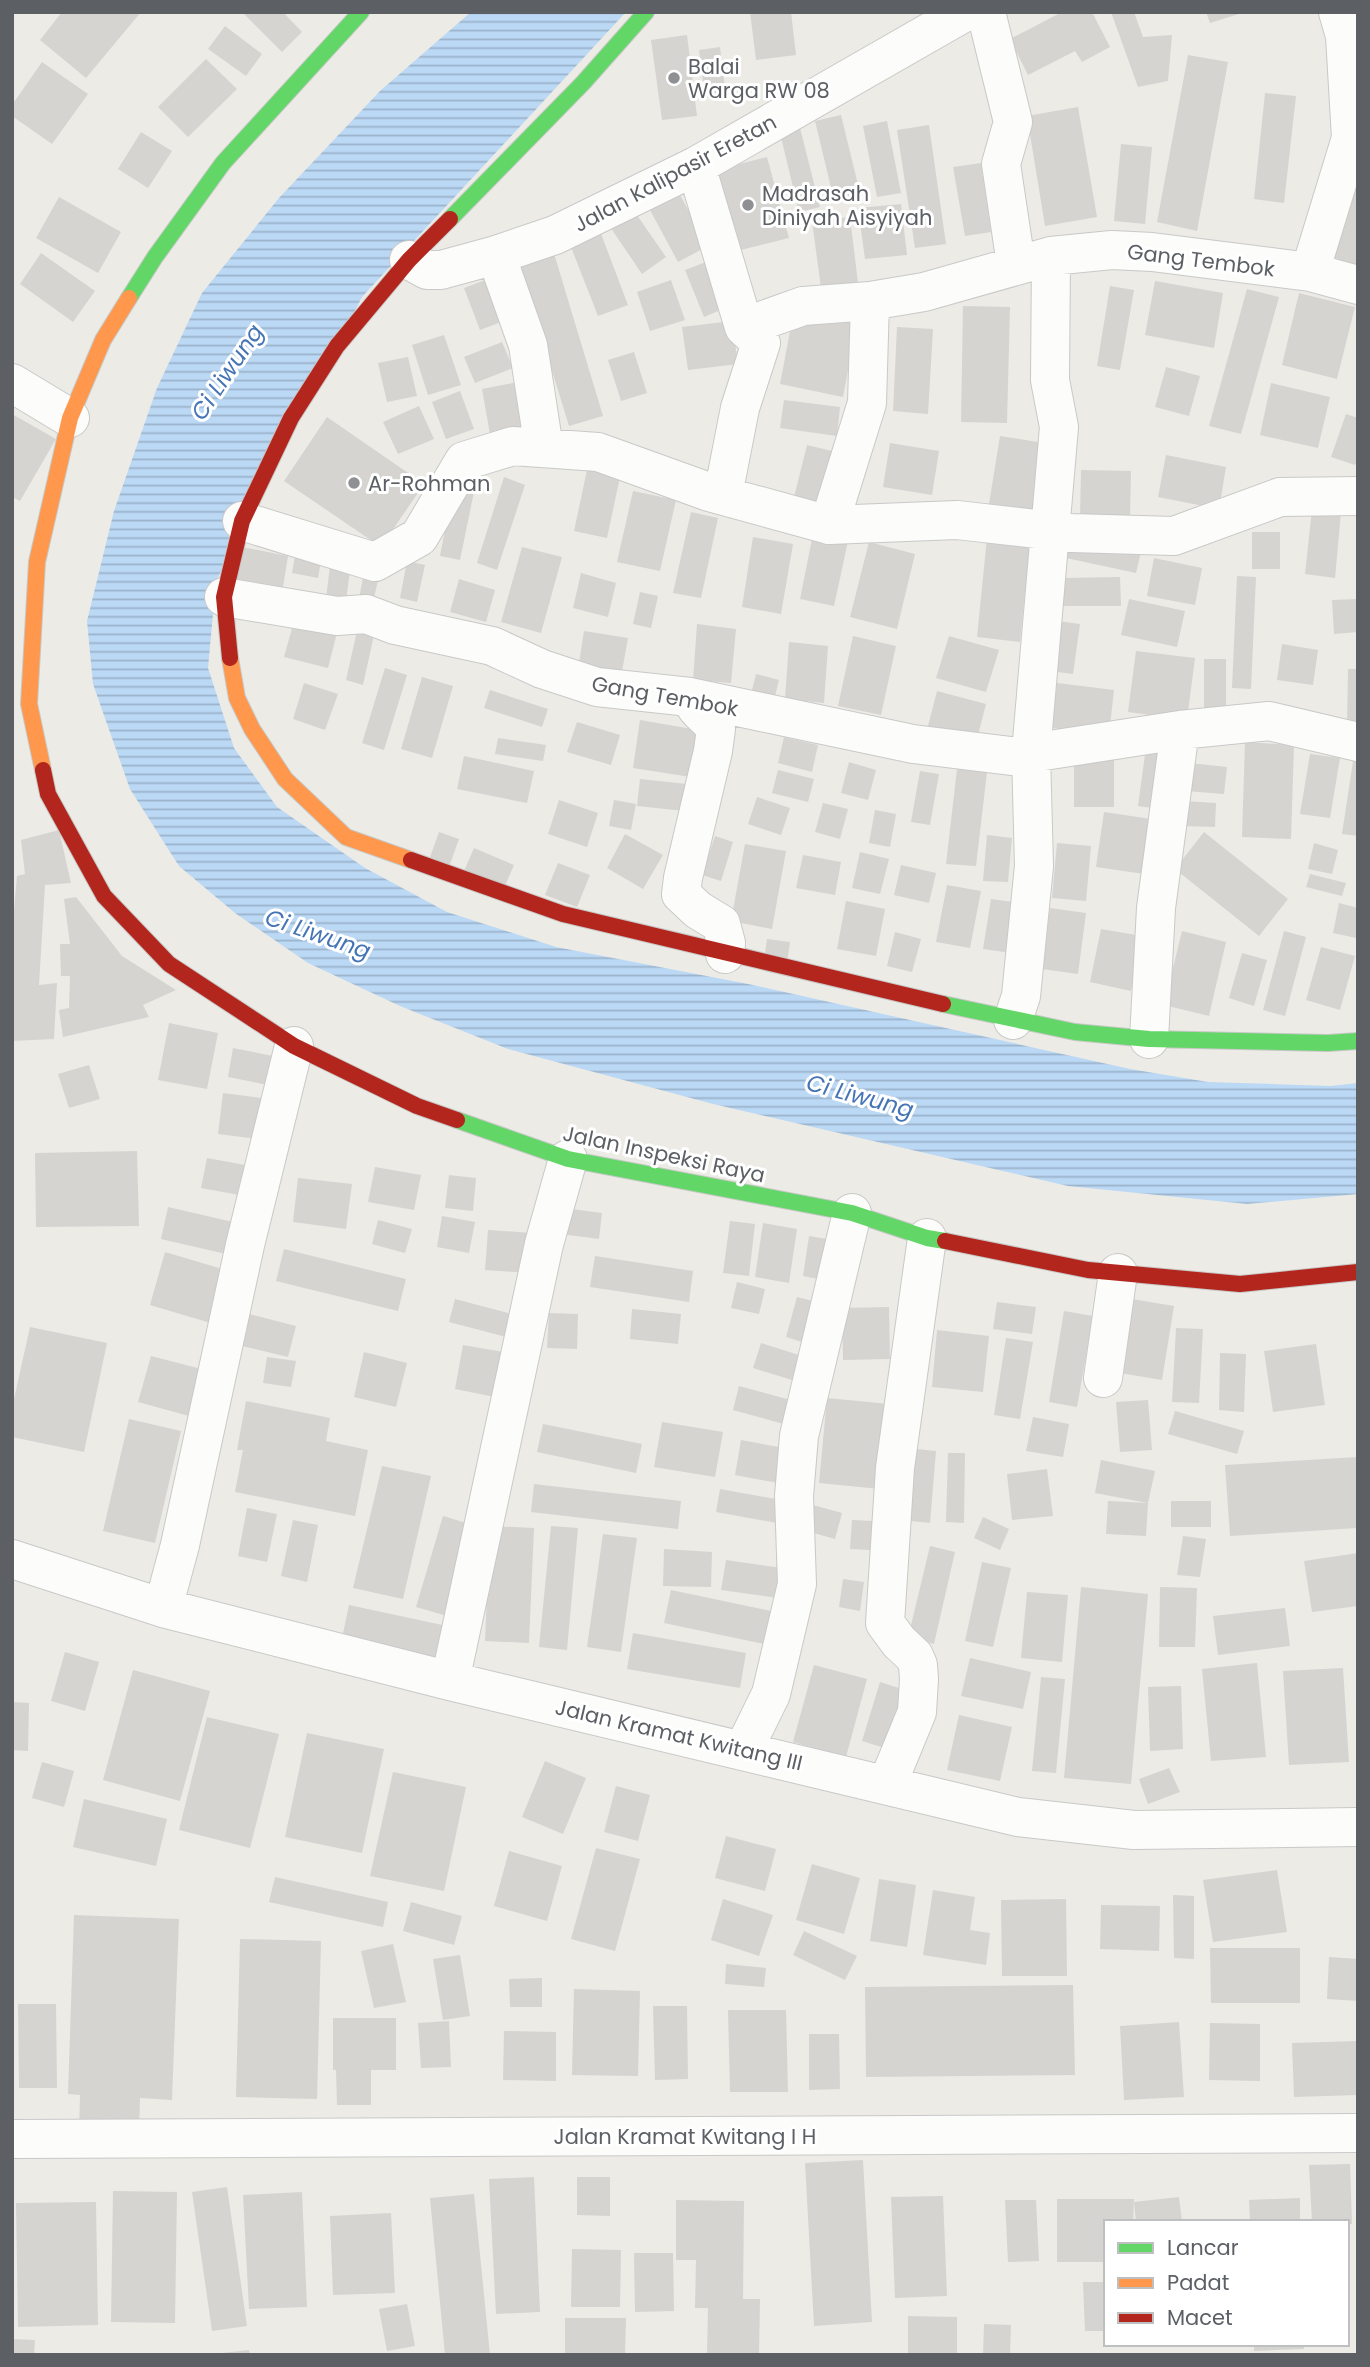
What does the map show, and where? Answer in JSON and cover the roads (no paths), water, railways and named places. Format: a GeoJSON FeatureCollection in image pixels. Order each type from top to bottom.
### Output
{"type":"FeatureCollection","features":[{"type":"Feature","properties":{"kind":"street"},"geometry":{"type":"LineString","coordinates":[[646,12],[583,83],[409,260],[337,345],[291,418],[242,521],[224,597],[229,655],[237,698],[252,729],[285,779],[346,837],[563,914],[725,954],[1075,1032],[1149,1039],[1328,1043],[1358,1041]]}},
{"type":"Feature","properties":{"kind":"street","name":"Jalan Kalipasir Eretan"},"geometry":{"type":"LineString","coordinates":[[409,260],[427,270],[440,270],[555,235],[696,166],[965,12]]}},
{"type":"Feature","properties":{"kind":"street"},"geometry":{"type":"LineString","coordinates":[[986,12],[1013,122],[1001,164],[1033,260],[1059,427],[1031,753],[1034,866],[1021,996],[1013,1020]]}},
{"type":"Feature","properties":{"kind":"street"},"geometry":{"type":"LineString","coordinates":[[1310,272],[1354,140],[1346,36],[1338,12]]}},
{"type":"Feature","properties":{"kind":"street","name":"Jalan Inspeksi Raya"},"geometry":{"type":"LineString","coordinates":[[345,18],[223,163],[155,257],[103,340],[70,418],[37,562],[29,704],[48,794],[104,896],[169,964],[294,1046],[417,1106],[568,1159],[852,1213],[927,1238],[1088,1270],[1240,1284],[1358,1272]]}},
{"type":"Feature","properties":{"kind":"street"},"geometry":{"type":"LineString","coordinates":[[696,166],[744,327],[761,344],[740,408],[723,495]]}},
{"type":"Feature","properties":{"kind":"street","name":"Gang Tembok"},"geometry":{"type":"LineString","coordinates":[[744,327],[803,306],[870,301],[924,292],[1033,260],[1112,250],[1152,252],[1310,272],[1358,285]]}},
{"type":"Feature","properties":{"kind":"street"},"geometry":{"type":"LineString","coordinates":[[496,255],[527,345],[544,449]]}},
{"type":"Feature","properties":{"kind":"street"},"geometry":{"type":"LineString","coordinates":[[829,525],[867,403],[870,301]]}},
{"type":"Feature","properties":{"kind":"street"},"geometry":{"type":"LineString","coordinates":[[12,383],[70,418]]}},
{"type":"Feature","properties":{"kind":"street"},"geometry":{"type":"LineString","coordinates":[[242,521],[375,562],[419,537],[464,461],[513,446],[598,452],[723,495],[829,525],[957,520],[1071,533],[1174,536],[1280,497],[1358,496]]}},
{"type":"Feature","properties":{"kind":"street","name":"Gang Tembok"},"geometry":{"type":"LineString","coordinates":[[224,597],[337,617],[366,614],[395,625],[492,646],[542,669],[597,687],[690,697],[913,744],[1011,756],[1180,730],[1269,722],[1358,742]]}},
{"type":"Feature","properties":{"kind":"street"},"geometry":{"type":"LineString","coordinates":[[690,697],[696,711],[716,729],[681,894],[698,910],[721,924],[726,943],[725,954]]}},
{"type":"Feature","properties":{"kind":"street"},"geometry":{"type":"LineString","coordinates":[[1149,1039],[1156,908],[1180,730]]}},
{"type":"Feature","properties":{"kind":"street"},"geometry":{"type":"LineString","coordinates":[[163,1608],[180,1545],[245,1245],[294,1046]]}},
{"type":"Feature","properties":{"kind":"street"},"geometry":{"type":"LineString","coordinates":[[450,1681],[544,1244],[568,1159]]}},
{"type":"Feature","properties":{"kind":"street"},"geometry":{"type":"LineString","coordinates":[[743,1751],[772,1694],[797,1584],[794,1496],[799,1436],[852,1213]]}},
{"type":"Feature","properties":{"kind":"street"},"geometry":{"type":"LineString","coordinates":[[887,1785],[917,1712],[918,1665],[914,1656],[885,1623],[895,1468],[927,1238]]}},
{"type":"Feature","properties":{"kind":"street"},"geometry":{"type":"LineString","coordinates":[[1102,1378],[1118,1273]]}},
{"type":"Feature","properties":{"kind":"street","name":"Jalan Kramat Kwitang III"},"geometry":{"type":"LineString","coordinates":[[12,1559],[163,1608],[450,1681],[1018,1817],[1134,1830],[1358,1827]]}},
{"type":"Feature","properties":{"kind":"street","name":"Jalan Kramat Kwitang I H"},"geometry":{"type":"LineString","coordinates":[[12,2139],[1358,2133]]}},
{"type":"Feature","properties":{"kind":"water","name":"Ci Liwung"},"geometry":{"type":"Polygon","coordinates":[[[471,12],[626,12],[362,297],[216,581],[208,668],[234,748],[277,807],[365,868],[447,912],[556,947],[748,984],[1130,1069],[1208,1082],[1331,1086],[1358,1083],[1358,1194],[1247,1204],[1068,1186],[713,1104],[508,1049],[400,1006],[308,963],[235,913],[179,866],[130,789],[93,684],[87,621],[114,511],[157,388],[202,293],[279,198],[380,91],[471,12]]]}},
{"type":"Feature","properties":{"kind":"place","name":"Balai Warga RW 08"},"geometry":{"type":"Point","coordinates":[674,78]}},
{"type":"Feature","properties":{"kind":"place","name":"Madrasah Diniyah Aisyiyah"},"geometry":{"type":"Point","coordinates":[748,205]}},
{"type":"Feature","properties":{"kind":"place","name":"Ar-Rohman"},"geometry":{"type":"Point","coordinates":[354,483]}}]}
